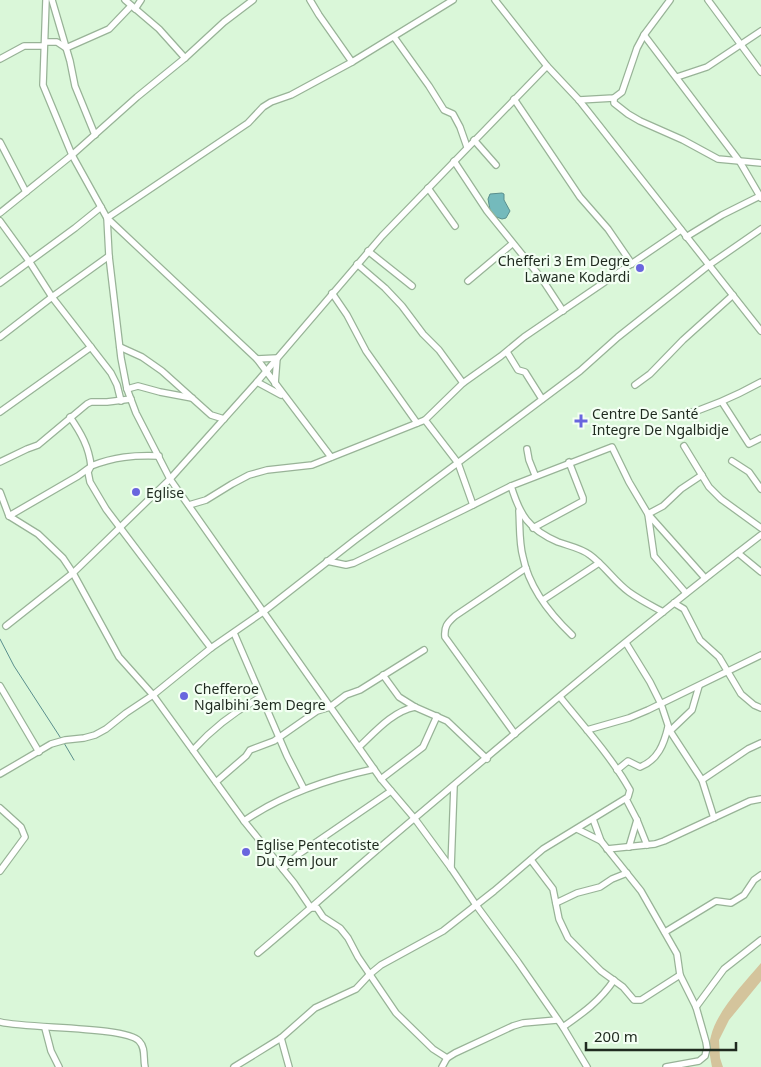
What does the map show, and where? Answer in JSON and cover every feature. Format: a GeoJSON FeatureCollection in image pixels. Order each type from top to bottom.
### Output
{"type":"FeatureCollection","features":[{"type":"Feature","properties":{"kind":"street"},"geometry":{"type":"LineString","coordinates":[[46,0],[43,85],[72,155],[107,218],[257,359],[331,457]]}},
{"type":"Feature","properties":{"kind":"street"},"geometry":{"type":"LineString","coordinates":[[52,0],[75,86],[95,135]]}},
{"type":"Feature","properties":{"kind":"street"},"geometry":{"type":"LineString","coordinates":[[125,0],[159,29],[185,58]]}},
{"type":"Feature","properties":{"kind":"street"},"geometry":{"type":"LineString","coordinates":[[0,213],[72,155],[224,22],[253,0]]}},
{"type":"Feature","properties":{"kind":"street"},"geometry":{"type":"LineString","coordinates":[[310,0],[352,62]]}},
{"type":"Feature","properties":{"kind":"street"},"geometry":{"type":"LineString","coordinates":[[107,218],[248,123],[263,107],[352,62],[453,0]]}},
{"type":"Feature","properties":{"kind":"street"},"geometry":{"type":"LineString","coordinates":[[495,0],[547,66],[579,100],[761,331]]}},
{"type":"Feature","properties":{"kind":"street"},"geometry":{"type":"LineString","coordinates":[[579,100],[617,97],[624,89],[637,48],[644,35],[670,0]]}},
{"type":"Feature","properties":{"kind":"street"},"geometry":{"type":"LineString","coordinates":[[708,0],[761,72]]}},
{"type":"Feature","properties":{"kind":"street"},"geometry":{"type":"LineString","coordinates":[[66,48],[110,29],[140,1]]}},
{"type":"Feature","properties":{"kind":"street"},"geometry":{"type":"LineString","coordinates":[[677,77],[707,67],[761,31]]}},
{"type":"Feature","properties":{"kind":"street"},"geometry":{"type":"LineString","coordinates":[[644,35],[740,162],[761,197],[722,215],[686,237]]}},
{"type":"Feature","properties":{"kind":"street"},"geometry":{"type":"LineString","coordinates":[[394,37],[444,110],[455,118],[467,147]]}},
{"type":"Feature","properties":{"kind":"street"},"geometry":{"type":"LineString","coordinates":[[0,59],[24,46],[30,45],[58,42],[66,48]]}},
{"type":"Feature","properties":{"kind":"street"},"geometry":{"type":"LineString","coordinates":[[6,626],[73,573],[170,479],[278,358],[368,251],[547,66]]}},
{"type":"Feature","properties":{"kind":"street"},"geometry":{"type":"LineString","coordinates":[[614,98],[614,103],[618,107],[640,121],[683,140],[718,159],[761,163]]}},
{"type":"Feature","properties":{"kind":"street"},"geometry":{"type":"LineString","coordinates":[[514,99],[580,196],[608,229],[632,264]]}},
{"type":"Feature","properties":{"kind":"street"},"geometry":{"type":"LineString","coordinates":[[474,140],[496,166]]}},
{"type":"Feature","properties":{"kind":"street"},"geometry":{"type":"LineString","coordinates":[[0,142],[26,192]]}},
{"type":"Feature","properties":{"kind":"street"},"geometry":{"type":"LineString","coordinates":[[454,161],[487,211],[542,279],[563,311]]}},
{"type":"Feature","properties":{"kind":"street"},"geometry":{"type":"LineString","coordinates":[[428,188],[454,226]]}},
{"type":"Feature","properties":{"kind":"street"},"geometry":{"type":"LineString","coordinates":[[0,282],[101,207]]}},
{"type":"Feature","properties":{"kind":"street"},"geometry":{"type":"LineString","coordinates":[[107,218],[109,256],[120,347],[128,389],[136,413],[170,479],[381,779],[415,819],[452,868],[476,905],[563,1027],[587,1067]]}},
{"type":"Feature","properties":{"kind":"street"},"geometry":{"type":"LineString","coordinates":[[0,221],[52,297],[111,373],[117,385],[121,401]]}},
{"type":"Feature","properties":{"kind":"street"},"geometry":{"type":"LineString","coordinates":[[0,774],[58,741],[95,735],[153,695],[211,648],[263,612],[327,561],[580,370],[618,337],[709,265],[761,228]]}},
{"type":"Feature","properties":{"kind":"street"},"geometry":{"type":"LineString","coordinates":[[189,505],[206,500],[232,484],[258,472],[312,465],[425,420],[463,383],[507,352],[524,337],[681,230]]}},
{"type":"Feature","properties":{"kind":"street"},"geometry":{"type":"LineString","coordinates":[[468,281],[512,244]]}},
{"type":"Feature","properties":{"kind":"street"},"geometry":{"type":"LineString","coordinates":[[368,251],[412,286]]}},
{"type":"Feature","properties":{"kind":"street"},"geometry":{"type":"LineString","coordinates":[[0,337],[109,256]]}},
{"type":"Feature","properties":{"kind":"street"},"geometry":{"type":"LineString","coordinates":[[357,264],[385,288],[402,306],[423,334],[439,350],[463,383]]}},
{"type":"Feature","properties":{"kind":"street"},"geometry":{"type":"LineString","coordinates":[[332,293],[347,315],[366,351],[416,424]]}},
{"type":"Feature","properties":{"kind":"street"},"geometry":{"type":"LineString","coordinates":[[635,385],[650,374],[683,340],[733,295]]}},
{"type":"Feature","properties":{"kind":"street"},"geometry":{"type":"LineString","coordinates":[[326,299],[336,300]]}},
{"type":"Feature","properties":{"kind":"street"},"geometry":{"type":"LineString","coordinates":[[0,412],[91,347]]}},
{"type":"Feature","properties":{"kind":"street"},"geometry":{"type":"LineString","coordinates":[[120,347],[142,357],[162,372],[211,416],[224,418]]}},
{"type":"Feature","properties":{"kind":"street"},"geometry":{"type":"LineString","coordinates":[[507,352],[518,370],[524,371],[528,375],[542,399]]}},
{"type":"Feature","properties":{"kind":"street"},"geometry":{"type":"LineString","coordinates":[[257,359],[278,358]]}},
{"type":"Feature","properties":{"kind":"street"},"geometry":{"type":"LineString","coordinates":[[275,384],[278,358]]}},
{"type":"Feature","properties":{"kind":"street"},"geometry":{"type":"LineString","coordinates":[[257,382],[285,397]]}},
{"type":"Feature","properties":{"kind":"street"},"geometry":{"type":"LineString","coordinates":[[680,416],[706,409],[761,382]]}},
{"type":"Feature","properties":{"kind":"street"},"geometry":{"type":"LineString","coordinates":[[128,389],[138,386],[192,398]]}},
{"type":"Feature","properties":{"kind":"street"},"geometry":{"type":"LineString","coordinates":[[0,462],[38,445],[86,404],[131,399]]}},
{"type":"Feature","properties":{"kind":"street"},"geometry":{"type":"LineString","coordinates":[[722,402],[749,444],[761,438]]}},
{"type":"Feature","properties":{"kind":"street"},"geometry":{"type":"LineString","coordinates":[[70,417],[90,452],[91,466],[88,472],[90,482],[106,509],[181,611],[211,648]]}},
{"type":"Feature","properties":{"kind":"street"},"geometry":{"type":"LineString","coordinates":[[425,420],[458,463],[474,505]]}},
{"type":"Feature","properties":{"kind":"street"},"geometry":{"type":"LineString","coordinates":[[684,446],[709,486],[721,499],[761,528]]}},
{"type":"Feature","properties":{"kind":"street"},"geometry":{"type":"LineString","coordinates":[[327,561],[346,565],[354,562],[510,486],[612,447],[629,482],[648,514],[705,578]]}},
{"type":"Feature","properties":{"kind":"street"},"geometry":{"type":"LineString","coordinates":[[527,448],[535,475]]}},
{"type":"Feature","properties":{"kind":"street"},"geometry":{"type":"LineString","coordinates":[[9,516],[78,476],[91,466],[106,460],[132,455],[158,456]]}},
{"type":"Feature","properties":{"kind":"street"},"geometry":{"type":"LineString","coordinates":[[732,461],[749,472],[761,488]]}},
{"type":"Feature","properties":{"kind":"street"},"geometry":{"type":"LineString","coordinates":[[533,528],[583,501],[584,498],[569,462]]}},
{"type":"Feature","properties":{"kind":"street"},"geometry":{"type":"LineString","coordinates":[[648,514],[663,506],[681,489],[702,475]]}},
{"type":"Feature","properties":{"kind":"street"},"geometry":{"type":"LineString","coordinates":[[510,486],[518,509],[522,553],[526,568],[555,618],[572,635]]}},
{"type":"Feature","properties":{"kind":"street"},"geometry":{"type":"LineString","coordinates":[[0,492],[9,516],[38,534],[63,558],[119,657],[153,695],[244,821],[283,869],[311,908],[316,908],[323,917],[340,928],[396,1013],[433,1049],[447,1058]]}},
{"type":"Feature","properties":{"kind":"street"},"geometry":{"type":"LineString","coordinates":[[518,509],[533,528],[558,542],[582,550],[599,563],[629,592],[663,612]]}},
{"type":"Feature","properties":{"kind":"street"},"geometry":{"type":"LineString","coordinates":[[648,514],[654,556],[686,593]]}},
{"type":"Feature","properties":{"kind":"street"},"geometry":{"type":"LineString","coordinates":[[258,953],[515,734],[686,593],[761,535]]}},
{"type":"Feature","properties":{"kind":"street"},"geometry":{"type":"LineString","coordinates":[[738,553],[761,572]]}},
{"type":"Feature","properties":{"kind":"street"},"geometry":{"type":"LineString","coordinates":[[543,600],[599,563]]}},
{"type":"Feature","properties":{"kind":"street"},"geometry":{"type":"LineString","coordinates":[[515,734],[445,638],[444,629],[455,616],[526,568]]}},
{"type":"Feature","properties":{"kind":"street"},"geometry":{"type":"LineString","coordinates":[[674,603],[684,609],[700,640],[719,657],[741,694],[754,705],[761,708]]}},
{"type":"Feature","properties":{"kind":"street"},"geometry":{"type":"LineString","coordinates":[[234,633],[279,738],[304,789]]}},
{"type":"Feature","properties":{"kind":"street"},"geometry":{"type":"LineString","coordinates":[[626,643],[642,666],[660,704],[669,729],[702,780],[714,818]]}},
{"type":"Feature","properties":{"kind":"street"},"geometry":{"type":"LineString","coordinates":[[216,782],[246,756],[250,750],[279,738],[318,711],[360,690],[424,650]]}},
{"type":"Feature","properties":{"kind":"street"},"geometry":{"type":"LineString","coordinates":[[587,730],[629,718],[699,686],[761,654]]}},
{"type":"Feature","properties":{"kind":"street"},"geometry":{"type":"LineString","coordinates":[[383,675],[399,697],[415,707],[437,716],[457,729],[487,759]]}},
{"type":"Feature","properties":{"kind":"street"},"geometry":{"type":"LineString","coordinates":[[0,686],[40,752]]}},
{"type":"Feature","properties":{"kind":"street"},"geometry":{"type":"LineString","coordinates":[[617,770],[628,761],[640,767],[652,760],[664,744],[669,729],[692,710],[699,686]]}},
{"type":"Feature","properties":{"kind":"street"},"geometry":{"type":"LineString","coordinates":[[193,750],[205,737],[240,708],[261,697]]}},
{"type":"Feature","properties":{"kind":"street"},"geometry":{"type":"LineString","coordinates":[[234,1067],[281,1038],[315,1008],[356,989],[370,974],[403,952],[437,935],[548,846],[626,799],[630,790],[617,770],[560,698]]}},
{"type":"Feature","properties":{"kind":"street"},"geometry":{"type":"LineString","coordinates":[[358,747],[405,709],[409,702]]}},
{"type":"Feature","properties":{"kind":"street"},"geometry":{"type":"LineString","coordinates":[[405,709],[415,707]]}},
{"type":"Feature","properties":{"kind":"street"},"geometry":{"type":"LineString","coordinates":[[381,779],[423,747],[437,716]]}},
{"type":"Feature","properties":{"kind":"street"},"geometry":{"type":"LineString","coordinates":[[702,780],[748,749],[761,743]]}},
{"type":"Feature","properties":{"kind":"street"},"geometry":{"type":"LineString","coordinates":[[244,821],[264,807],[304,789],[337,777],[374,769]]}},
{"type":"Feature","properties":{"kind":"street"},"geometry":{"type":"LineString","coordinates":[[452,868],[454,786]]}},
{"type":"Feature","properties":{"kind":"street"},"geometry":{"type":"LineString","coordinates":[[283,869],[299,854],[392,791]]}},
{"type":"Feature","properties":{"kind":"street"},"geometry":{"type":"LineString","coordinates":[[626,799],[647,845]]}},
{"type":"Feature","properties":{"kind":"street"},"geometry":{"type":"LineString","coordinates":[[607,849],[655,844],[676,836],[750,800],[761,799]]}},
{"type":"Feature","properties":{"kind":"street"},"geometry":{"type":"LineString","coordinates":[[0,808],[3,816],[21,827],[24,837],[0,871]]}},
{"type":"Feature","properties":{"kind":"street"},"geometry":{"type":"LineString","coordinates":[[593,819],[601,841],[641,891],[677,954],[680,975],[696,1007],[707,1048],[705,1056],[698,1061],[668,1066]]}},
{"type":"Feature","properties":{"kind":"street"},"geometry":{"type":"LineString","coordinates":[[629,847],[637,820]]}},
{"type":"Feature","properties":{"kind":"street"},"geometry":{"type":"LineString","coordinates":[[577,829],[601,841]]}},
{"type":"Feature","properties":{"kind":"street"},"geometry":{"type":"LineString","coordinates":[[531,860],[552,889],[559,919],[568,938],[601,971],[623,987],[634,1000],[638,1001],[680,975]]}},
{"type":"Feature","properties":{"kind":"street"},"geometry":{"type":"LineString","coordinates":[[556,903],[577,893],[600,887],[612,879],[627,873]]}},
{"type":"Feature","properties":{"kind":"street"},"geometry":{"type":"LineString","coordinates":[[664,932],[716,901],[731,903],[744,895],[754,880],[761,875]]}},
{"type":"Feature","properties":{"kind":"street"},"geometry":{"type":"LineString","coordinates":[[696,1007],[724,969],[761,940]]}},
{"type":"Feature","properties":{"kind":"street"},"geometry":{"type":"LineString","coordinates":[[563,1027],[593,1006],[614,980]]}},
{"type":"Feature","properties":{"kind":"street"},"geometry":{"type":"LineString","coordinates":[[442,1067],[447,1058],[513,1026],[523,1023],[557,1020]]}},
{"type":"Feature","properties":{"kind":"street"},"geometry":{"type":"LineString","coordinates":[[0,1022],[44,1028],[124,1034],[137,1039],[143,1048],[145,1067]]}},
{"type":"Feature","properties":{"kind":"street"},"geometry":{"type":"LineString","coordinates":[[44,1028],[51,1051],[59,1067]]}},
{"type":"Feature","properties":{"kind":"street"},"geometry":{"type":"LineString","coordinates":[[281,1038],[289,1067]]}},
{"type":"Feature","properties":{"kind":"street"},"geometry":{"type":"LineString","coordinates":[[668,1066],[686,1067]]}},
{"type":"Feature","properties":{"kind":"shaded area"},"geometry":{"type":"Polygon","coordinates":[[[761,963],[761,981],[729,1020],[719,1040],[720,1058],[723,1067],[712,1067],[710,1044],[714,1027],[725,1007],[761,963]]]}},
{"type":"Feature","properties":{"kind":"water"},"geometry":{"type":"Polygon","coordinates":[[[502,193],[510,211],[506,218],[502,219],[491,215],[488,199],[490,194],[502,193]]]}},
{"type":"Feature","properties":{"kind":"waterway"},"geometry":{"type":"LineString","coordinates":[[0,639],[14,666],[62,740]]}},
{"type":"Feature","properties":{"kind":"waterway"},"geometry":{"type":"LineString","coordinates":[[64,743],[74,760]]}},
{"type":"Feature","properties":{"kind":"place","name":"Chefferi 3 Em Degre Lawane Kodardi"},"geometry":{"type":"Point","coordinates":[640,268]}},
{"type":"Feature","properties":{"kind":"place","name":"Centre De Santé Integre De Ngalbidje"},"geometry":{"type":"Point","coordinates":[581,421]}},
{"type":"Feature","properties":{"kind":"place","name":"Eglise"},"geometry":{"type":"Point","coordinates":[136,492]}},
{"type":"Feature","properties":{"kind":"place","name":"Chefferoe Ngalbihi 3em Degre"},"geometry":{"type":"Point","coordinates":[184,696]}},
{"type":"Feature","properties":{"kind":"place","name":"Eglise Pentecotiste Du 7em Jour"},"geometry":{"type":"Point","coordinates":[246,852]}}]}
